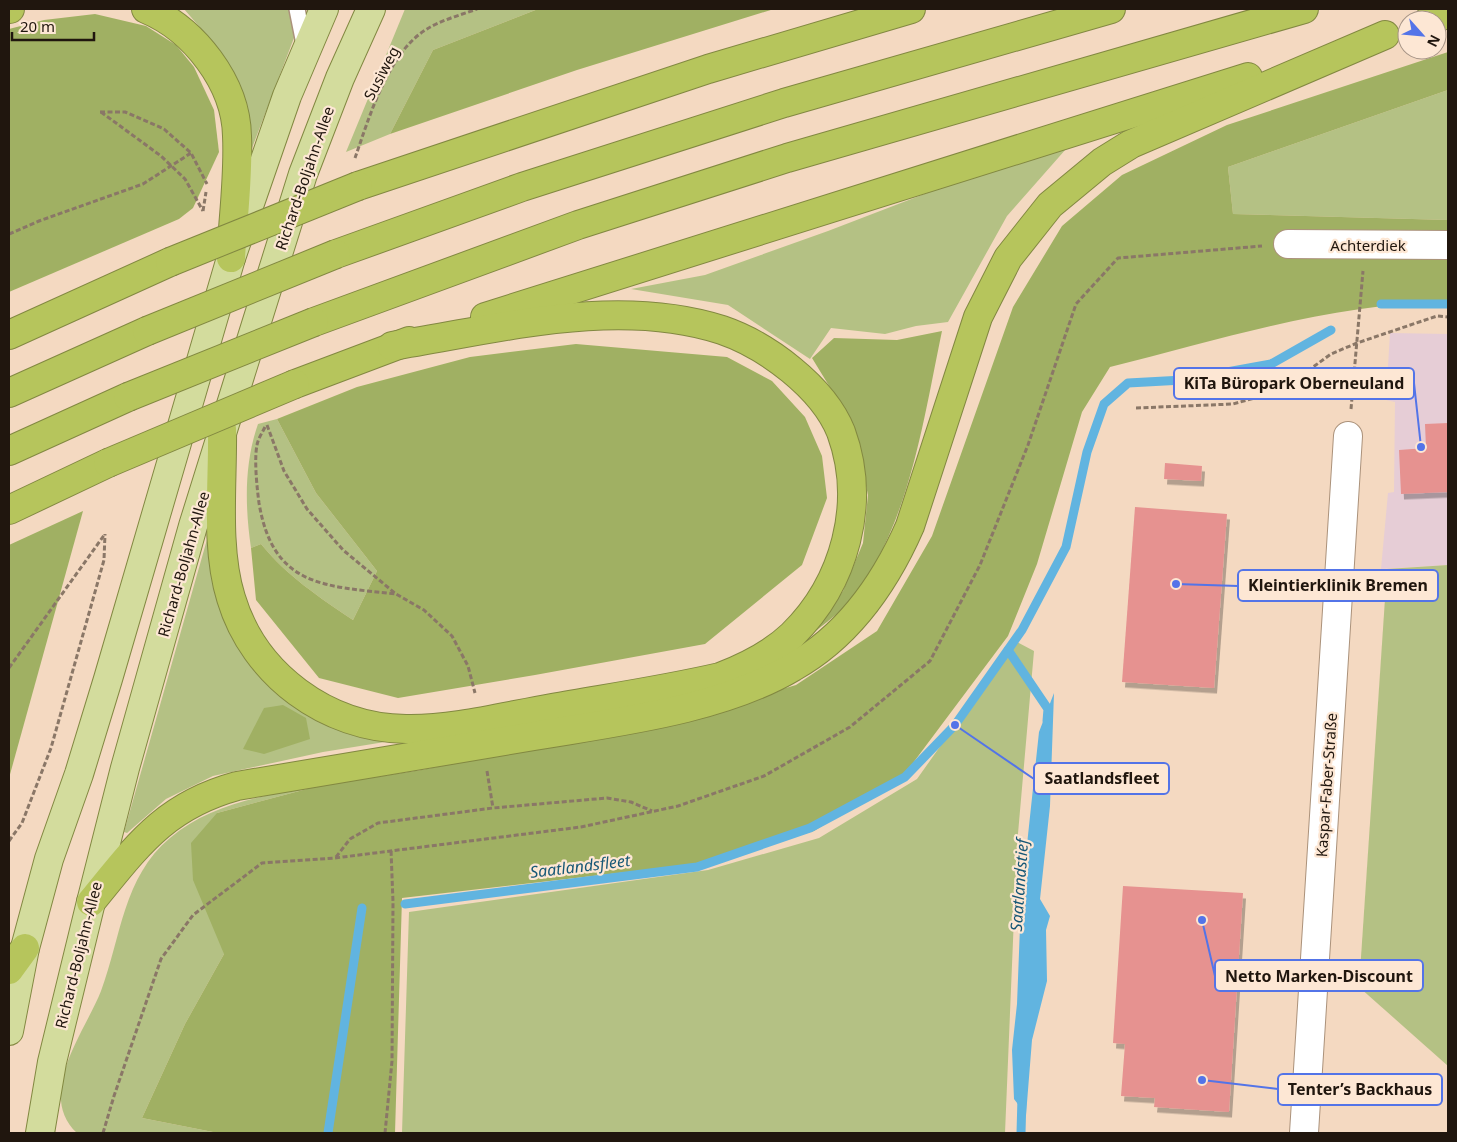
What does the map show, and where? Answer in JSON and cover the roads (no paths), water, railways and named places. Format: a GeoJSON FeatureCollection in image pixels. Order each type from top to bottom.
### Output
{"type":"FeatureCollection","features":[{"type":"Feature","properties":{"kind":"highway"},"geometry":{"type":"LineString","coordinates":[[146,9],[172,24],[190,38],[213,66],[227,92],[237,135],[231,258]]}},
{"type":"Feature","properties":{"kind":"highway"},"geometry":{"type":"LineString","coordinates":[[9,335],[170,262],[358,186],[708,69],[911,9]]}},
{"type":"Feature","properties":{"kind":"highway"},"geometry":{"type":"LineString","coordinates":[[9,393],[147,331],[336,254],[522,187],[784,103],[1111,9]]}},
{"type":"Feature","properties":{"kind":"highway"},"geometry":{"type":"LineString","coordinates":[[9,451],[128,397],[314,322],[578,224],[759,167],[1304,9]]}},
{"type":"Feature","properties":{"kind":"highway"},"geometry":{"type":"LineString","coordinates":[[9,510],[108,463],[295,384],[392,346],[1396,31]]}},
{"type":"Feature","properties":{"kind":"highway"},"geometry":{"type":"LineString","coordinates":[[91,902],[140,842],[159,824],[181,808],[218,791],[237,786],[628,720],[738,693],[795,666],[826,643],[859,611],[882,581],[898,554],[910,526],[978,317],[1008,258],[1050,205],[1102,162],[1131,144],[1396,31]]}},
{"type":"Feature","properties":{"kind":"highway"},"geometry":{"type":"LineString","coordinates":[[222,429],[223,549],[231,598],[240,622],[252,644],[285,682],[306,699],[330,712],[355,722],[381,728],[434,728],[720,677],[745,667],[783,642],[809,616],[825,593],[838,569],[850,523],[851,476],[842,438],[827,409],[812,390],[787,366],[748,341],[723,331],[669,318],[615,316],[553,320],[392,346]]}},
{"type":"Feature","properties":{"kind":"highway"},"geometry":{"type":"LineString","coordinates":[[9,970],[25,948]]}},
{"type":"Feature","properties":{"kind":"main road"},"geometry":{"type":"LineString","coordinates":[[9,1031],[25,948],[49,859],[79,774],[108,679],[231,258],[286,96],[324,9]]}},
{"type":"Feature","properties":{"kind":"main road","name":"Richard-Boljahn-Allee"},"geometry":{"type":"LineString","coordinates":[[40,1133],[52,1062],[91,902],[192,526],[303,174],[340,78],[371,9]]}},
{"type":"Feature","properties":{"kind":"street","name":"Achterdiek"},"geometry":{"type":"LineString","coordinates":[[1288,244],[1365,246],[1448,245]]}},
{"type":"Feature","properties":{"kind":"street","name":"Kaspar-Faber-Straße"},"geometry":{"type":"LineString","coordinates":[[1304,1133],[1348,436]]}},
{"type":"Feature","properties":{"kind":"lane"},"geometry":{"type":"LineString","coordinates":[[297,9],[306,52]]}},
{"type":"Feature","properties":{"kind":"water"},"geometry":{"type":"Polygon","coordinates":[[[1054,693],[1050,806],[1040,899],[1050,916],[1046,930],[1047,981],[1032,1040],[1026,1115],[1014,1099],[1012,1050],[1017,1004],[1021,901],[1039,732],[1054,693]]]}},
{"type":"Feature","properties":{"kind":"waterway","name":"Saatlandsfleet"},"geometry":{"type":"LineString","coordinates":[[1381,304],[1448,304]]}},
{"type":"Feature","properties":{"kind":"waterway","name":"Saatlandsfleet"},"geometry":{"type":"LineString","coordinates":[[405,904],[697,867],[810,828],[905,777],[955,725],[1022,630],[1066,547],[1087,452],[1104,404],[1128,383],[1183,380],[1271,364],[1331,330]]}},
{"type":"Feature","properties":{"kind":"waterway","name":"Saatlandstief"},"geometry":{"type":"LineString","coordinates":[[1008,650],[1048,709],[1047,721]]}},
{"type":"Feature","properties":{"kind":"waterway","name":"Saatlandsfleet"},"geometry":{"type":"LineString","coordinates":[[328,1133],[362,908]]}},
{"type":"Feature","properties":{"kind":"waterway","name":"Saatlandstief"},"geometry":{"type":"LineString","coordinates":[[1021,1133],[1022,1097]]}},
{"type":"Feature","properties":{"kind":"place","name":"KiTa Büropark Oberneuland"},"geometry":{"type":"Point","coordinates":[1421,447]}},
{"type":"Feature","properties":{"kind":"place","name":"Kleintierklinik Bremen"},"geometry":{"type":"Point","coordinates":[1176,584]}},
{"type":"Feature","properties":{"kind":"place","name":"Saatlandsfleet"},"geometry":{"type":"Point","coordinates":[955,725]}},
{"type":"Feature","properties":{"kind":"place","name":"Netto Marken-Discount"},"geometry":{"type":"Point","coordinates":[1202,920]}},
{"type":"Feature","properties":{"kind":"place","name":"Tenter’s Backhaus"},"geometry":{"type":"Point","coordinates":[1202,1080]}}]}
